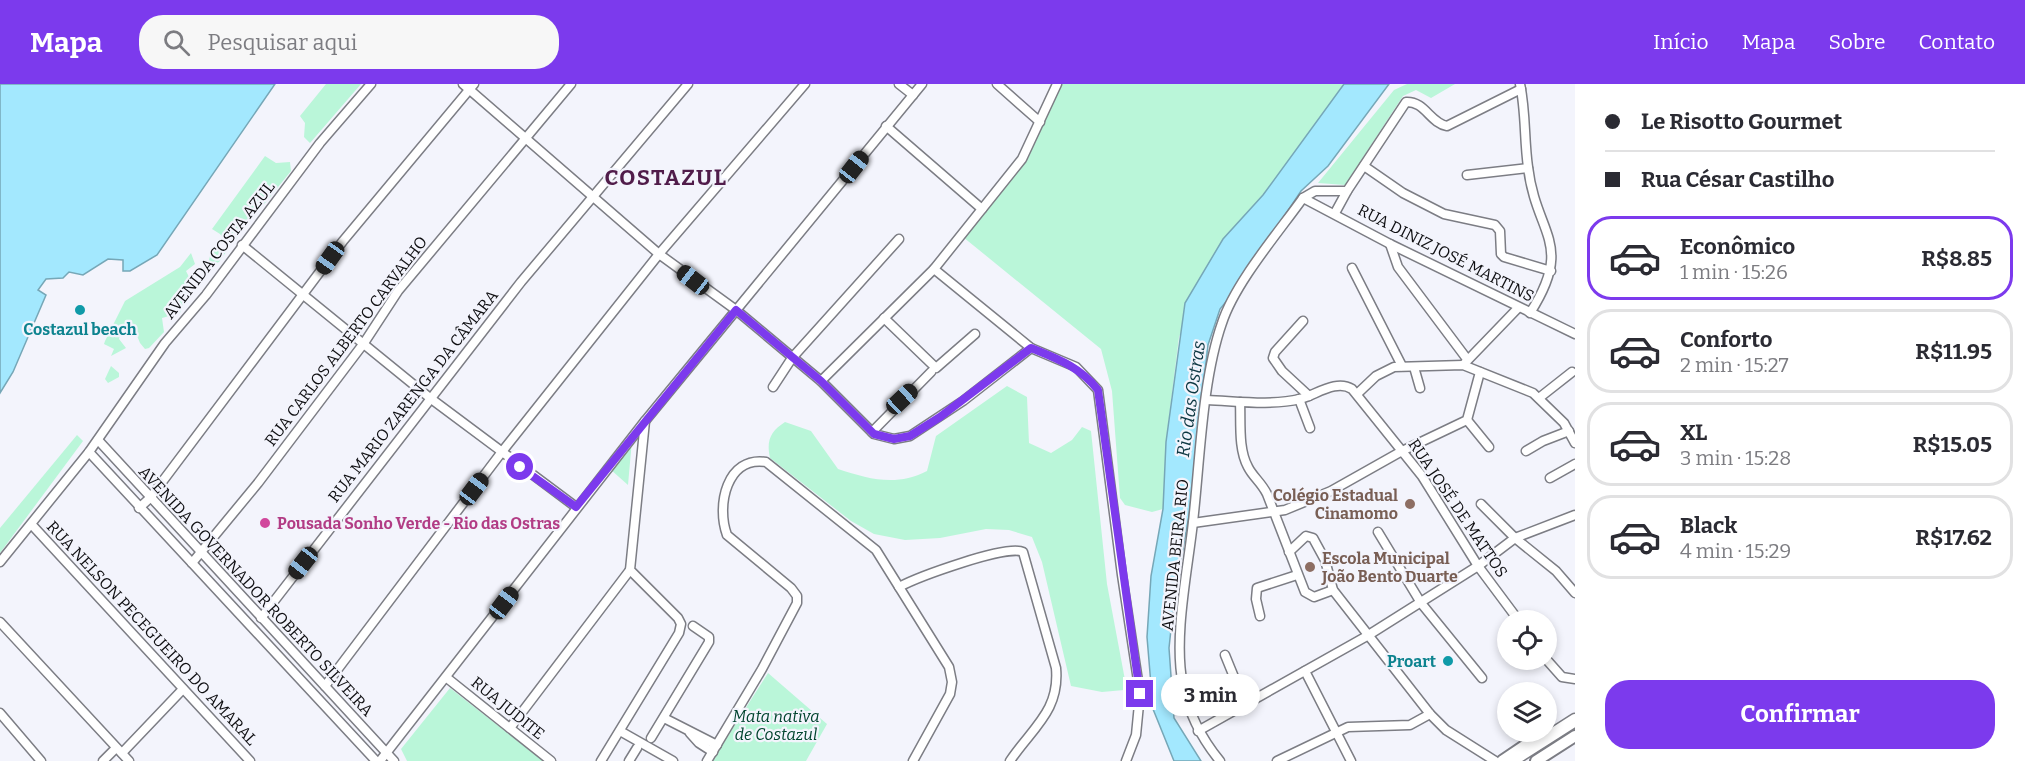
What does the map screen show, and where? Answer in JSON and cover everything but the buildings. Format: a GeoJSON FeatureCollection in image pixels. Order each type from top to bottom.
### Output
{"type":"FeatureCollection","features":[{"type":"Feature","properties":{"kind":"highway"},"geometry":{"type":"LineString","coordinates":[[1511,761],[1575,720]]}},
{"type":"Feature","properties":{"kind":"highway"},"geometry":{"type":"LineString","coordinates":[[1524,761],[1575,730]]}},
{"type":"Feature","properties":{"kind":"main road"},"geometry":{"type":"LineString","coordinates":[[1557,726],[1575,715]]}},
{"type":"Feature","properties":{"kind":"main road"},"geometry":{"type":"LineString","coordinates":[[1536,761],[1575,736]]}},
{"type":"Feature","properties":{"kind":"main road"},"geometry":{"type":"LineString","coordinates":[[1502,761],[1531,742]]}},
{"type":"Feature","properties":{"kind":"street","name":"AVENIDA COSTA AZUL"},"geometry":{"type":"LineString","coordinates":[[0,562],[90,452],[165,343],[206,295],[320,143],[371,84]]}},
{"type":"Feature","properties":{"kind":"street","name":"RUA CARLOS ALBERTO CARVALHO"},"geometry":{"type":"LineString","coordinates":[[192,563],[364,343],[398,291],[571,84]]}},
{"type":"Feature","properties":{"kind":"street","name":"RUA MARIO ZARENGA DA CÂMARA"},"geometry":{"type":"LineString","coordinates":[[261,618],[521,282],[688,84]]}},
{"type":"Feature","properties":{"kind":"street"},"geometry":{"type":"LineString","coordinates":[[325,686],[501,453],[659,254],[805,84]]}},
{"type":"Feature","properties":{"kind":"street"},"geometry":{"type":"LineString","coordinates":[[899,84],[913,95]]}},
{"type":"Feature","properties":{"kind":"street"},"geometry":{"type":"LineString","coordinates":[[378,761],[387,754],[447,678],[576,507],[645,421],[922,84]]}},
{"type":"Feature","properties":{"kind":"street"},"geometry":{"type":"LineString","coordinates":[[997,84],[1040,123]]}},
{"type":"Feature","properties":{"kind":"street"},"geometry":{"type":"LineString","coordinates":[[821,381],[934,269],[1022,159],[1057,84]]}},
{"type":"Feature","properties":{"kind":"street"},"geometry":{"type":"LineString","coordinates":[[139,508],[150,498],[343,241],[468,86],[659,254],[736,310],[821,381],[872,432],[894,439],[910,436],[963,401],[1031,348]]}},
{"type":"Feature","properties":{"kind":"street"},"geometry":{"type":"LineString","coordinates":[[1335,213],[1406,102],[1418,104],[1435,121],[1447,126],[1521,87],[1528,168],[1553,247],[1551,271],[1545,291],[1530,313]]}},
{"type":"Feature","properties":{"kind":"street"},"geometry":{"type":"LineString","coordinates":[[886,126],[982,209]]}},
{"type":"Feature","properties":{"kind":"street"},"geometry":{"type":"LineString","coordinates":[[1364,166],[1403,194],[1443,214],[1496,225],[1500,231],[1501,254],[1504,257],[1551,271]]}},
{"type":"Feature","properties":{"kind":"street"},"geometry":{"type":"LineString","coordinates":[[1467,175],[1528,168]]}},
{"type":"Feature","properties":{"kind":"street"},"geometry":{"type":"LineString","coordinates":[[1303,198],[1315,191],[1347,191]]}},
{"type":"Feature","properties":{"kind":"street","name":"RUA DINIZ JOSÉ MARTINS"},"geometry":{"type":"LineString","coordinates":[[1303,198],[1390,244],[1575,334]]}},
{"type":"Feature","properties":{"kind":"street","name":"AVENIDA BEIRA RIO"},"geometry":{"type":"LineString","coordinates":[[1220,761],[1198,731],[1191,716],[1183,685],[1180,657],[1207,400],[1215,353],[1226,314],[1234,297],[1303,198]]}},
{"type":"Feature","properties":{"kind":"street"},"geometry":{"type":"LineString","coordinates":[[773,387],[792,357],[899,239]]}},
{"type":"Feature","properties":{"kind":"street"},"geometry":{"type":"LineString","coordinates":[[1390,244],[1398,267],[1465,362],[1480,372],[1517,385],[1539,398],[1569,431],[1575,443]]}},
{"type":"Feature","properties":{"kind":"street"},"geometry":{"type":"LineString","coordinates":[[242,245],[430,398],[576,507]]}},
{"type":"Feature","properties":{"kind":"street"},"geometry":{"type":"LineString","coordinates":[[1352,268],[1402,366]]}},
{"type":"Feature","properties":{"kind":"street"},"geometry":{"type":"LineString","coordinates":[[934,269],[1031,348],[1076,367],[1098,390],[1140,694],[1136,735],[1126,761]]}},
{"type":"Feature","properties":{"kind":"street"},"geometry":{"type":"LineString","coordinates":[[1207,400],[1240,402],[1299,399],[1342,385],[1357,394],[1376,376],[1402,366],[1465,362],[1518,308]]}},
{"type":"Feature","properties":{"kind":"street"},"geometry":{"type":"LineString","coordinates":[[884,318],[936,368],[975,334]]}},
{"type":"Feature","properties":{"kind":"street"},"geometry":{"type":"LineString","coordinates":[[1303,321],[1275,352],[1273,358],[1282,371],[1309,396]]}},
{"type":"Feature","properties":{"kind":"street"},"geometry":{"type":"LineString","coordinates":[[1414,367],[1420,388]]}},
{"type":"Feature","properties":{"kind":"street"},"geometry":{"type":"LineString","coordinates":[[872,432],[931,372]]}},
{"type":"Feature","properties":{"kind":"street"},"geometry":{"type":"LineString","coordinates":[[1193,523],[1274,514],[1331,490],[1402,451],[1467,420],[1480,372]]}},
{"type":"Feature","properties":{"kind":"street"},"geometry":{"type":"LineString","coordinates":[[1539,398],[1572,372]]}},
{"type":"Feature","properties":{"kind":"street","name":"RUA JOSÉ DE MATTOS"},"geometry":{"type":"LineString","coordinates":[[1357,394],[1443,506],[1478,566],[1511,610]]}},
{"type":"Feature","properties":{"kind":"street"},"geometry":{"type":"LineString","coordinates":[[1299,399],[1310,428]]}},
{"type":"Feature","properties":{"kind":"street"},"geometry":{"type":"LineString","coordinates":[[1240,402],[1246,465],[1260,481],[1297,575],[1309,596],[1314,597],[1333,590]]}},
{"type":"Feature","properties":{"kind":"street"},"geometry":{"type":"LineString","coordinates":[[1467,420],[1489,447]]}},
{"type":"Feature","properties":{"kind":"street"},"geometry":{"type":"LineString","coordinates":[[510,728],[630,570],[645,421]]}},
{"type":"Feature","properties":{"kind":"street"},"geometry":{"type":"LineString","coordinates":[[1526,451],[1543,441],[1569,431]]}},
{"type":"Feature","properties":{"kind":"street","name":"AVENIDA GOVERNADOR ROBERTO SILVEIRA"},"geometry":{"type":"LineString","coordinates":[[98,440],[394,761]]}},
{"type":"Feature","properties":{"kind":"street","name":"AVENIDA GOVERNADOR ROBERTO SILVEIRA"},"geometry":{"type":"LineString","coordinates":[[90,452],[139,508],[378,761]]}},
{"type":"Feature","properties":{"kind":"street"},"geometry":{"type":"LineString","coordinates":[[707,761],[797,603],[797,596],[791,588],[727,535],[723,523],[724,502],[731,477],[736,470],[755,460],[766,462],[876,550],[949,667],[952,682],[946,704],[913,761]]}},
{"type":"Feature","properties":{"kind":"street"},"geometry":{"type":"LineString","coordinates":[[1550,478],[1575,464]]}},
{"type":"Feature","properties":{"kind":"street"},"geometry":{"type":"LineString","coordinates":[[1481,504],[1515,538],[1537,554],[1575,593]]}},
{"type":"Feature","properties":{"kind":"street"},"geometry":{"type":"LineString","coordinates":[[1198,731],[1367,636],[1478,566],[1515,538],[1575,515]]}},
{"type":"Feature","properties":{"kind":"street","name":"RUA NELSON PECEGUEIRO DO AMARAL"},"geometry":{"type":"LineString","coordinates":[[32,525],[250,761]]}},
{"type":"Feature","properties":{"kind":"street"},"geometry":{"type":"LineString","coordinates":[[1378,532],[1421,603],[1482,678]]}},
{"type":"Feature","properties":{"kind":"street"},"geometry":{"type":"LineString","coordinates":[[1289,552],[1306,536],[1312,538],[1325,560],[1333,590],[1430,714],[1446,730],[1495,761]]}},
{"type":"Feature","properties":{"kind":"street"},"geometry":{"type":"LineString","coordinates":[[899,587],[923,576],[969,561],[1015,549],[1023,552],[1056,668],[1058,686],[1053,704],[1010,761]]}},
{"type":"Feature","properties":{"kind":"street"},"geometry":{"type":"LineString","coordinates":[[601,761],[679,633],[681,624],[678,618],[630,570]]}},
{"type":"Feature","properties":{"kind":"street"},"geometry":{"type":"LineString","coordinates":[[1260,616],[1256,599],[1257,588],[1297,575]]}},
{"type":"Feature","properties":{"kind":"street"},"geometry":{"type":"LineString","coordinates":[[0,622],[129,761]]}},
{"type":"Feature","properties":{"kind":"street"},"geometry":{"type":"LineString","coordinates":[[651,738],[708,642],[709,637],[693,626]]}},
{"type":"Feature","properties":{"kind":"street"},"geometry":{"type":"LineString","coordinates":[[1225,655],[1245,704]]}},
{"type":"Feature","properties":{"kind":"street"},"geometry":{"type":"LineString","coordinates":[[1556,670],[1562,677],[1575,679]]}},
{"type":"Feature","properties":{"kind":"street"},"geometry":{"type":"LineString","coordinates":[[1305,671],[1351,761]]}},
{"type":"Feature","properties":{"kind":"street","name":"RUA JUDITE"},"geometry":{"type":"LineString","coordinates":[[447,678],[551,761]]}},
{"type":"Feature","properties":{"kind":"street"},"geometry":{"type":"LineString","coordinates":[[103,761],[119,751],[183,690]]}},
{"type":"Feature","properties":{"kind":"street"},"geometry":{"type":"LineString","coordinates":[[0,713],[41,761]]}},
{"type":"Feature","properties":{"kind":"street"},"geometry":{"type":"LineString","coordinates":[[1276,761],[1335,730],[1362,725],[1410,725],[1430,714]]}},
{"type":"Feature","properties":{"kind":"street"},"geometry":{"type":"LineString","coordinates":[[664,718],[690,733],[703,736],[715,749]]}},
{"type":"Feature","properties":{"kind":"street"},"geometry":{"type":"LineString","coordinates":[[620,731],[673,761]]}},
{"type":"Feature","properties":{"kind":"street"},"geometry":{"type":"LineString","coordinates":[[629,761],[637,748]]}},
{"type":"Feature","properties":{"kind":"green space"},"geometry":{"type":"Polygon","coordinates":[[[326,84],[361,84],[310,143],[304,137],[305,123],[300,116],[326,84]]]}},
{"type":"Feature","properties":{"kind":"green space"},"geometry":{"type":"Polygon","coordinates":[[[1062,84],[1344,84],[1263,195],[1223,239],[1209,265],[1179,337],[1166,442],[1163,509],[1152,512],[1125,505],[1120,498],[1112,391],[1101,349],[963,237],[1028,158],[1062,84]]]}},
{"type":"Feature","properties":{"kind":"green space"},"geometry":{"type":"Polygon","coordinates":[[[1407,84],[1455,84],[1431,98],[1416,90],[1403,96],[1345,185],[1318,183],[1394,90],[1407,84]]]}},
{"type":"Feature","properties":{"kind":"green space"},"geometry":{"type":"Polygon","coordinates":[[[265,156],[276,163],[290,162],[291,171],[232,244],[228,244],[220,234],[212,229],[265,156]]]}},
{"type":"Feature","properties":{"kind":"green space"},"geometry":{"type":"Polygon","coordinates":[[[223,248],[226,252],[219,262],[211,265],[209,260],[211,252],[223,248]]]}},
{"type":"Feature","properties":{"kind":"green space"},"geometry":{"type":"Polygon","coordinates":[[[191,253],[195,264],[186,271],[189,277],[187,284],[194,292],[184,300],[180,313],[162,318],[164,332],[149,348],[145,349],[133,326],[122,325],[119,339],[126,348],[111,356],[114,349],[104,344],[125,301],[180,267],[191,253]]]}},
{"type":"Feature","properties":{"kind":"green space"},"geometry":{"type":"Polygon","coordinates":[[[111,366],[119,373],[119,377],[108,383],[105,379],[111,366]]]}},
{"type":"Feature","properties":{"kind":"green space"},"geometry":{"type":"Polygon","coordinates":[[[1007,386],[1027,397],[1029,443],[1051,453],[1072,440],[1082,427],[1091,431],[1107,584],[1125,680],[1124,690],[1102,692],[1071,686],[1042,562],[1032,537],[1009,530],[986,529],[940,538],[905,540],[874,534],[851,521],[770,458],[769,441],[776,429],[785,422],[811,431],[838,469],[882,480],[916,476],[927,471],[936,436],[1007,386]]]}},
{"type":"Feature","properties":{"kind":"green space"},"geometry":{"type":"Polygon","coordinates":[[[77,435],[83,441],[0,553],[0,528],[77,435]]]}},
{"type":"Feature","properties":{"kind":"green space"},"geometry":{"type":"Polygon","coordinates":[[[632,440],[628,485],[610,469],[632,440]]]}},
{"type":"Feature","properties":{"kind":"green space","name":"Mata nativa de Costazul"},"geometry":{"type":"Polygon","coordinates":[[[768,673],[827,724],[806,761],[712,761],[768,673]]]}},
{"type":"Feature","properties":{"kind":"green space"},"geometry":{"type":"Polygon","coordinates":[[[450,688],[543,761],[407,761],[401,749],[450,688]]]}},
{"type":"Feature","properties":{"kind":"water"},"geometry":{"type":"Polygon","coordinates":[[[0,84],[275,84],[157,255],[130,271],[123,271],[123,260],[108,259],[83,275],[69,272],[63,278],[46,279],[38,290],[46,295],[13,372],[0,393],[0,84]]]}},
{"type":"Feature","properties":{"kind":"water","name":"Rio das Ostras"},"geometry":{"type":"Polygon","coordinates":[[[1344,84],[1389,84],[1328,166],[1301,191],[1234,292],[1220,309],[1208,345],[1189,516],[1175,592],[1169,648],[1174,718],[1201,761],[1174,761],[1153,709],[1147,637],[1151,576],[1163,509],[1166,442],[1185,303],[1223,239],[1263,195],[1344,84]]]}},
{"type":"Feature","properties":{"kind":"place","name":"Costazul beach"},"geometry":{"type":"Point","coordinates":[80,310]}},
{"type":"Feature","properties":{"kind":"place","name":"Colégio Estadual Cinamomo"},"geometry":{"type":"Point","coordinates":[1410,504]}},
{"type":"Feature","properties":{"kind":"place","name":"Pousada Sonho Verde - Rio das Ostras"},"geometry":{"type":"Point","coordinates":[265,523]}},
{"type":"Feature","properties":{"kind":"place","name":"Escola Municipal João Bento Duarte"},"geometry":{"type":"Point","coordinates":[1310,567]}},
{"type":"Feature","properties":{"kind":"place","name":"Proart"},"geometry":{"type":"Point","coordinates":[1448,661]}},
{"type":"Feature","properties":{"kind":"district","name":"COSTAZUL"},"geometry":{"type":"Point","coordinates":[666,177]}},
{"type":"Feature","properties":{"kind":"route"},"geometry":{"type":"LineString","coordinates":[[520,467],[576,507],[736,310],[821,381],[874,434],[883,438],[894,439],[910,436],[963,401],[1031,348],[1076,367],[1098,390],[1112,483],[1113,510],[1127,614],[1140,694]]}}]}
